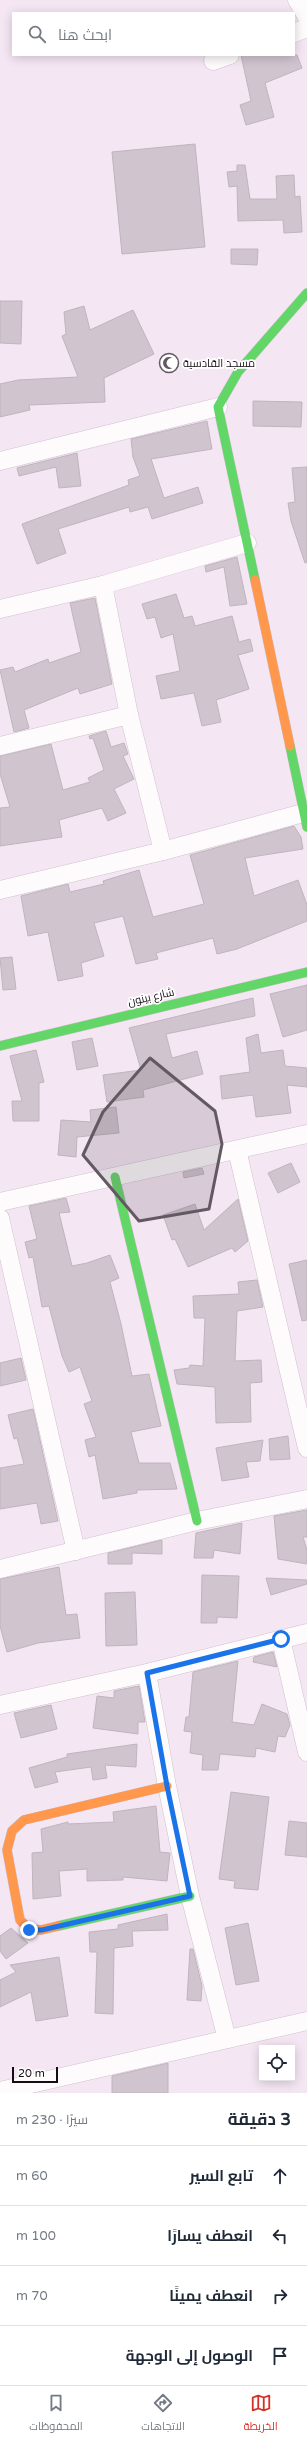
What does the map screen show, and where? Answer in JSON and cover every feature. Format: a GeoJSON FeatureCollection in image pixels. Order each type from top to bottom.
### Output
{"type":"FeatureCollection","features":[{"type":"Feature","properties":{"kind":"street"},"geometry":{"type":"LineString","coordinates":[[297,0],[307,17]]}},
{"type":"Feature","properties":{"kind":"street"},"geometry":{"type":"LineString","coordinates":[[295,33],[307,28]]}},
{"type":"Feature","properties":{"kind":"street"},"geometry":{"type":"LineString","coordinates":[[0,890],[306,817],[218,407],[238,372],[307,293]]}},
{"type":"Feature","properties":{"kind":"street"},"geometry":{"type":"LineString","coordinates":[[0,461],[218,407]]}},
{"type":"Feature","properties":{"kind":"street"},"geometry":{"type":"LineString","coordinates":[[0,609],[103,585],[247,543]]}},
{"type":"Feature","properties":{"kind":"street"},"geometry":{"type":"LineString","coordinates":[[103,585],[129,715],[163,851]]}},
{"type":"Feature","properties":{"kind":"street"},"geometry":{"type":"LineString","coordinates":[[0,746],[129,715]]}},
{"type":"Feature","properties":{"kind":"street","name":"شارع بينون"},"geometry":{"type":"LineString","coordinates":[[0,1046],[307,972]]}},
{"type":"Feature","properties":{"kind":"street"},"geometry":{"type":"LineString","coordinates":[[0,1202],[307,1134]]}},
{"type":"Feature","properties":{"kind":"street"},"geometry":{"type":"LineString","coordinates":[[237,1150],[307,1448]]}},
{"type":"Feature","properties":{"kind":"street"},"geometry":{"type":"LineString","coordinates":[[115,1177],[197,1520]]}},
{"type":"Feature","properties":{"kind":"street"},"geometry":{"type":"LineString","coordinates":[[0,1218],[76,1551]]}},
{"type":"Feature","properties":{"kind":"street"},"geometry":{"type":"LineString","coordinates":[[0,1569],[197,1520],[307,1499]]}},
{"type":"Feature","properties":{"kind":"street"},"geometry":{"type":"LineString","coordinates":[[0,1705],[147,1673],[307,1633]]}},
{"type":"Feature","properties":{"kind":"street"},"geometry":{"type":"LineString","coordinates":[[281,1639],[307,1752]]}},
{"type":"Feature","properties":{"kind":"street"},"geometry":{"type":"LineString","coordinates":[[147,1673],[167,1786],[190,1896],[227,2039]]}},
{"type":"Feature","properties":{"kind":"street"},"geometry":{"type":"LineString","coordinates":[[167,1786],[24,1820],[12,1831],[7,1850],[20,1920],[29,1930],[42,1930],[190,1896]]}},
{"type":"Feature","properties":{"kind":"street"},"geometry":{"type":"LineString","coordinates":[[0,2091],[307,2021]]}},
{"type":"Feature","properties":{"kind":"highlighted area"},"geometry":{"type":"Polygon","coordinates":[[[150,1058],[215,1111],[222,1144],[209,1209],[139,1221],[83,1155],[103,1112],[150,1058]]]}},
{"type":"Feature","properties":{"kind":"building"},"geometry":{"type":"Polygon","coordinates":[[[297,55],[302,68],[265,83],[274,117],[246,125],[240,105],[251,101],[241,56],[297,55]]]}},
{"type":"Feature","properties":{"kind":"building"},"geometry":{"type":"Polygon","coordinates":[[[195,144],[205,247],[122,254],[112,152],[195,144]]]}},
{"type":"Feature","properties":{"kind":"building"},"geometry":{"type":"Polygon","coordinates":[[[237,165],[245,165],[250,199],[277,199],[276,176],[294,175],[295,197],[300,196],[302,232],[284,233],[283,220],[238,221],[237,186],[229,187],[227,172],[237,171],[237,165]]]}},
{"type":"Feature","properties":{"kind":"building"},"geometry":{"type":"Polygon","coordinates":[[[231,249],[258,249],[257,265],[231,264],[231,249]]]}},
{"type":"Feature","properties":{"kind":"building"},"geometry":{"type":"Polygon","coordinates":[[[0,301],[22,301],[21,344],[0,343],[0,301]]]}},
{"type":"Feature","properties":{"kind":"building"},"geometry":{"type":"Polygon","coordinates":[[[84,306],[90,330],[133,310],[154,354],[104,378],[105,402],[29,405],[30,410],[0,417],[0,384],[18,380],[78,377],[62,336],[66,334],[64,312],[84,306]]]}},
{"type":"Feature","properties":{"kind":"building"},"geometry":{"type":"Polygon","coordinates":[[[253,401],[302,402],[301,427],[253,426],[253,401]]]}},
{"type":"Feature","properties":{"kind":"building"},"geometry":{"type":"Polygon","coordinates":[[[207,421],[212,449],[151,459],[164,498],[198,487],[203,503],[152,519],[148,507],[130,512],[129,507],[58,529],[66,553],[37,564],[22,524],[129,485],[128,480],[140,476],[133,457],[131,439],[207,421]]]}},
{"type":"Feature","properties":{"kind":"building"},"geometry":{"type":"Polygon","coordinates":[[[77,453],[81,486],[59,488],[56,467],[19,476],[17,468],[77,453]]]}},
{"type":"Feature","properties":{"kind":"building"},"geometry":{"type":"Polygon","coordinates":[[[307,467],[307,562],[305,563],[291,521],[288,503],[295,502],[292,468],[307,467]]]}},
{"type":"Feature","properties":{"kind":"building"},"geometry":{"type":"Polygon","coordinates":[[[237,557],[247,604],[230,606],[224,567],[206,572],[205,566],[237,557]]]}},
{"type":"Feature","properties":{"kind":"building"},"geometry":{"type":"Polygon","coordinates":[[[176,594],[184,618],[192,616],[195,626],[232,616],[239,642],[250,639],[253,651],[238,655],[249,689],[216,700],[221,722],[202,726],[194,693],[161,699],[156,676],[180,671],[173,634],[161,638],[155,617],[147,619],[142,604],[176,594]]]}},
{"type":"Feature","properties":{"kind":"building"},"geometry":{"type":"Polygon","coordinates":[[[95,598],[112,684],[80,694],[78,688],[24,710],[29,728],[14,732],[0,670],[13,667],[15,672],[48,659],[49,663],[81,652],[70,603],[95,598]]]}},
{"type":"Feature","properties":{"kind":"building"},"geometry":{"type":"Polygon","coordinates":[[[106,731],[111,747],[124,743],[128,754],[123,756],[134,779],[114,789],[126,813],[108,821],[102,808],[59,820],[62,837],[0,846],[0,808],[10,807],[0,774],[0,756],[51,744],[63,790],[90,782],[88,778],[104,770],[93,738],[90,739],[89,736],[106,731]]]}},
{"type":"Feature","properties":{"kind":"building"},"geometry":{"type":"Polygon","coordinates":[[[294,826],[301,837],[303,849],[245,858],[254,896],[298,880],[307,905],[307,921],[237,949],[217,954],[213,938],[156,953],[158,959],[136,964],[123,916],[94,923],[104,956],[81,963],[83,976],[58,981],[48,932],[28,936],[21,896],[68,884],[70,892],[104,884],[103,881],[139,870],[153,917],[204,904],[190,855],[294,826]]]}},
{"type":"Feature","properties":{"kind":"building"},"geometry":{"type":"Polygon","coordinates":[[[12,957],[16,989],[3,990],[0,958],[12,957]]]}},
{"type":"Feature","properties":{"kind":"building"},"geometry":{"type":"Polygon","coordinates":[[[307,985],[307,1030],[283,1037],[270,994],[307,985]]]}},
{"type":"Feature","properties":{"kind":"building"},"geometry":{"type":"Polygon","coordinates":[[[253,998],[255,1016],[166,1034],[172,1058],[197,1051],[203,1074],[143,1090],[144,1097],[107,1102],[103,1075],[141,1070],[129,1028],[253,998]]]}},
{"type":"Feature","properties":{"kind":"building"},"geometry":{"type":"Polygon","coordinates":[[[258,1034],[261,1053],[283,1050],[285,1066],[307,1068],[307,1087],[287,1085],[291,1113],[256,1117],[253,1095],[222,1099],[220,1076],[250,1072],[246,1038],[258,1034]]]}},
{"type":"Feature","properties":{"kind":"building"},"geometry":{"type":"Polygon","coordinates":[[[92,1038],[98,1066],[77,1070],[72,1042],[92,1038]]]}},
{"type":"Feature","properties":{"kind":"building"},"geometry":{"type":"Polygon","coordinates":[[[36,1050],[44,1082],[39,1083],[39,1121],[13,1121],[12,1101],[22,1101],[10,1056],[36,1050]]]}},
{"type":"Feature","properties":{"kind":"building"},"geometry":{"type":"Polygon","coordinates":[[[116,1107],[119,1133],[77,1137],[76,1157],[58,1155],[61,1120],[91,1122],[90,1110],[116,1107]]]}},
{"type":"Feature","properties":{"kind":"building"},"geometry":{"type":"Polygon","coordinates":[[[291,1163],[300,1182],[278,1193],[268,1173],[291,1163]]]}},
{"type":"Feature","properties":{"kind":"building"},"geometry":{"type":"Polygon","coordinates":[[[202,1168],[204,1174],[184,1178],[183,1172],[202,1168]]]}},
{"type":"Feature","properties":{"kind":"building"},"geometry":{"type":"Polygon","coordinates":[[[66,1198],[70,1212],[59,1213],[72,1266],[87,1263],[110,1255],[119,1278],[110,1282],[132,1376],[149,1374],[161,1426],[131,1432],[139,1463],[170,1463],[177,1489],[137,1490],[137,1493],[103,1499],[95,1455],[89,1457],[85,1440],[96,1437],[84,1404],[92,1401],[80,1367],[69,1372],[62,1356],[49,1306],[42,1307],[33,1257],[29,1258],[25,1242],[37,1239],[29,1206],[66,1198]]]}},
{"type":"Feature","properties":{"kind":"building"},"geometry":{"type":"Polygon","coordinates":[[[238,1199],[248,1241],[235,1252],[232,1248],[188,1267],[175,1239],[172,1240],[163,1215],[195,1204],[204,1230],[238,1199]]]}},
{"type":"Feature","properties":{"kind":"building"},"geometry":{"type":"Polygon","coordinates":[[[307,1260],[307,1320],[302,1321],[289,1264],[307,1260]]]}},
{"type":"Feature","properties":{"kind":"building"},"geometry":{"type":"Polygon","coordinates":[[[257,1280],[263,1307],[237,1311],[235,1361],[261,1360],[262,1382],[250,1383],[251,1422],[216,1423],[215,1387],[177,1384],[174,1370],[189,1368],[190,1365],[203,1366],[205,1318],[194,1318],[193,1296],[239,1294],[238,1282],[257,1280]]]}},
{"type":"Feature","properties":{"kind":"building"},"geometry":{"type":"Polygon","coordinates":[[[21,1358],[26,1380],[0,1386],[0,1363],[21,1358]]]}},
{"type":"Feature","properties":{"kind":"building"},"geometry":{"type":"Polygon","coordinates":[[[33,1409],[58,1521],[41,1524],[37,1503],[0,1509],[0,1468],[24,1464],[17,1438],[14,1439],[8,1415],[33,1409]]]}},
{"type":"Feature","properties":{"kind":"building"},"geometry":{"type":"Polygon","coordinates":[[[288,1436],[290,1459],[270,1460],[269,1439],[288,1436]]]}},
{"type":"Feature","properties":{"kind":"building"},"geometry":{"type":"Polygon","coordinates":[[[263,1440],[260,1461],[246,1462],[249,1477],[222,1481],[216,1448],[263,1440]]]}},
{"type":"Feature","properties":{"kind":"building"},"geometry":{"type":"Polygon","coordinates":[[[307,1510],[307,1537],[303,1537],[307,1550],[307,1564],[278,1559],[274,1516],[307,1510]]]}},
{"type":"Feature","properties":{"kind":"building"},"geometry":{"type":"Polygon","coordinates":[[[242,1523],[240,1554],[214,1550],[213,1558],[194,1558],[196,1533],[242,1523]]]}},
{"type":"Feature","properties":{"kind":"building"},"geometry":{"type":"Polygon","coordinates":[[[162,1540],[162,1554],[132,1553],[132,1564],[108,1564],[108,1553],[162,1540]]]}},
{"type":"Feature","properties":{"kind":"building"},"geometry":{"type":"Polygon","coordinates":[[[59,1567],[66,1615],[77,1614],[80,1638],[38,1643],[7,1652],[0,1626],[0,1579],[59,1567]]]}},
{"type":"Feature","properties":{"kind":"building"},"geometry":{"type":"Polygon","coordinates":[[[202,1575],[239,1576],[237,1618],[217,1617],[217,1623],[201,1623],[202,1575]]]}},
{"type":"Feature","properties":{"kind":"building"},"geometry":{"type":"Polygon","coordinates":[[[266,1578],[307,1580],[307,1584],[271,1595],[266,1578]]]}},
{"type":"Feature","properties":{"kind":"building"},"geometry":{"type":"Polygon","coordinates":[[[135,1592],[137,1645],[106,1646],[105,1593],[135,1592]]]}},
{"type":"Feature","properties":{"kind":"building"},"geometry":{"type":"Polygon","coordinates":[[[273,1652],[277,1667],[253,1662],[254,1657],[273,1652]]]}},
{"type":"Feature","properties":{"kind":"building"},"geometry":{"type":"Polygon","coordinates":[[[238,1661],[232,1722],[254,1725],[262,1704],[287,1714],[290,1725],[285,1737],[278,1736],[275,1752],[256,1748],[255,1757],[220,1754],[218,1770],[202,1770],[203,1755],[190,1753],[192,1732],[184,1731],[186,1717],[189,1717],[193,1672],[238,1661]]]}},
{"type":"Feature","properties":{"kind":"building"},"geometry":{"type":"Polygon","coordinates":[[[139,1686],[145,1722],[138,1722],[138,1734],[93,1728],[97,1696],[114,1698],[114,1691],[139,1686]]]}},
{"type":"Feature","properties":{"kind":"building"},"geometry":{"type":"Polygon","coordinates":[[[51,1705],[57,1729],[21,1738],[14,1713],[51,1705]]]}},
{"type":"Feature","properties":{"kind":"building"},"geometry":{"type":"Polygon","coordinates":[[[137,1744],[136,1767],[105,1765],[107,1778],[93,1780],[91,1767],[55,1772],[58,1782],[35,1788],[29,1768],[67,1757],[67,1754],[137,1744]]]}},
{"type":"Feature","properties":{"kind":"building"},"geometry":{"type":"Polygon","coordinates":[[[231,1792],[269,1797],[258,1890],[234,1888],[235,1881],[219,1879],[231,1792]]]}},
{"type":"Feature","properties":{"kind":"building"},"geometry":{"type":"Polygon","coordinates":[[[156,1806],[160,1852],[170,1853],[167,1881],[123,1877],[123,1880],[87,1881],[87,1869],[59,1871],[61,1896],[33,1899],[32,1853],[43,1852],[41,1829],[68,1822],[68,1824],[114,1822],[113,1812],[156,1806]]]}},
{"type":"Feature","properties":{"kind":"building"},"geometry":{"type":"Polygon","coordinates":[[[289,1821],[307,1823],[307,1857],[285,1855],[289,1821]]]}},
{"type":"Feature","properties":{"kind":"building"},"geometry":{"type":"Polygon","coordinates":[[[167,1914],[168,1930],[132,1931],[133,1946],[114,1948],[113,2014],[95,2013],[97,1952],[90,1952],[89,1932],[118,1929],[118,1925],[167,1914]]]}},
{"type":"Feature","properties":{"kind":"building"},"geometry":{"type":"Polygon","coordinates":[[[248,1923],[259,1981],[236,1985],[225,1928],[248,1923]]]}},
{"type":"Feature","properties":{"kind":"building"},"geometry":{"type":"Polygon","coordinates":[[[11,1928],[28,1943],[6,1959],[0,1951],[0,1936],[11,1928]]]}},
{"type":"Feature","properties":{"kind":"building"},"geometry":{"type":"Polygon","coordinates":[[[190,1949],[193,1949],[202,1986],[201,2001],[187,2000],[190,1949]]]}},
{"type":"Feature","properties":{"kind":"building"},"geometry":{"type":"Polygon","coordinates":[[[59,1957],[68,2016],[36,2021],[31,1992],[0,2007],[0,1980],[16,1972],[10,1965],[59,1957]]]}},
{"type":"Feature","properties":{"kind":"building"},"geometry":{"type":"Polygon","coordinates":[[[168,2063],[168,2093],[112,2093],[112,2076],[168,2063]]]}},
{"type":"Feature","properties":{"kind":"traffic: fast"},"geometry":{"type":"LineString","coordinates":[[255,580],[218,407],[238,372],[307,293]]}},
{"type":"Feature","properties":{"kind":"traffic: fast"},"geometry":{"type":"LineString","coordinates":[[290,746],[307,827]]}},
{"type":"Feature","properties":{"kind":"traffic: fast"},"geometry":{"type":"LineString","coordinates":[[0,1046],[307,972]]}},
{"type":"Feature","properties":{"kind":"traffic: fast"},"geometry":{"type":"LineString","coordinates":[[115,1177],[197,1521]]}},
{"type":"Feature","properties":{"kind":"traffic: fast"},"geometry":{"type":"LineString","coordinates":[[58,1926],[190,1896]]}},
{"type":"Feature","properties":{"kind":"traffic: slow"},"geometry":{"type":"LineString","coordinates":[[255,580],[290,746]]}},
{"type":"Feature","properties":{"kind":"traffic: slow"},"geometry":{"type":"LineString","coordinates":[[58,1926],[41,1930],[29,1929],[20,1920],[7,1850],[12,1831],[24,1820],[167,1786]]}},
{"type":"Feature","properties":{"kind":"place","name":"مسجد القادسية"},"geometry":{"type":"Point","coordinates":[169,363]}},
{"type":"Feature","properties":{"kind":"route"},"geometry":{"type":"LineString","coordinates":[[29,1930],[42,1930],[190,1896],[167,1786],[147,1673],[281,1639]]}}]}
